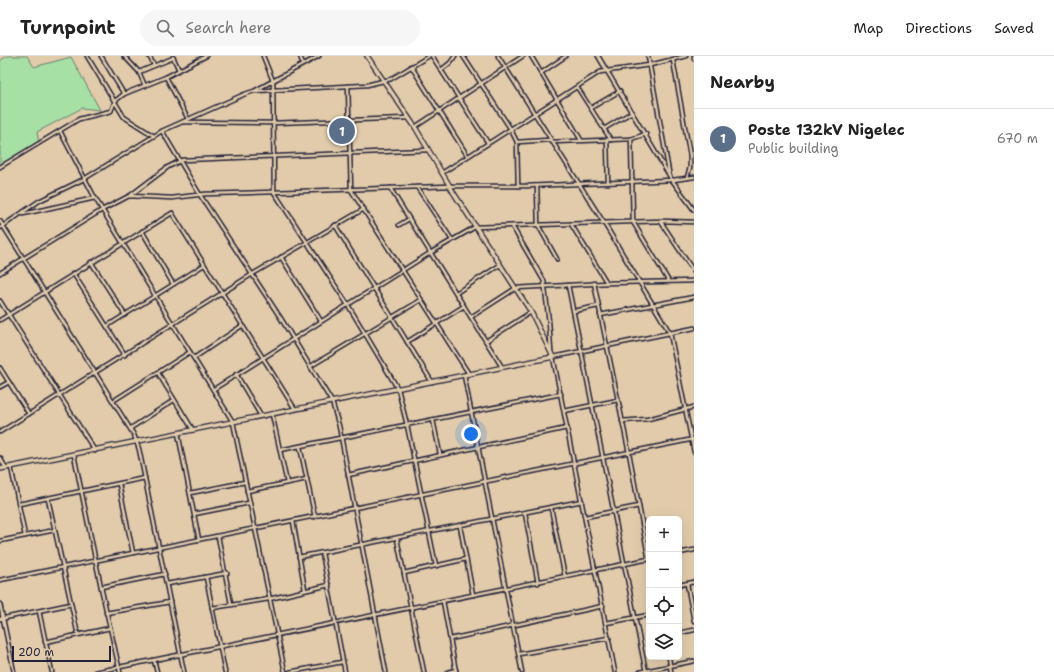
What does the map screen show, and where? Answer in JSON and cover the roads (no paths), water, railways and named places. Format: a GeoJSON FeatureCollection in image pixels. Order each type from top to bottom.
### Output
{"type":"FeatureCollection","features":[{"type":"Feature","properties":{"kind":"street"},"geometry":{"type":"LineString","coordinates":[[87,56],[127,120],[154,136]]}},
{"type":"Feature","properties":{"kind":"street"},"geometry":{"type":"LineString","coordinates":[[101,56],[124,94]]}},
{"type":"Feature","properties":{"kind":"street"},"geometry":{"type":"LineString","coordinates":[[124,56],[139,72],[145,86]]}},
{"type":"Feature","properties":{"kind":"street"},"geometry":{"type":"LineString","coordinates":[[149,56],[154,65]]}},
{"type":"Feature","properties":{"kind":"street"},"geometry":{"type":"LineString","coordinates":[[0,167],[85,116],[111,111],[115,101],[124,94],[166,77],[206,56]]}},
{"type":"Feature","properties":{"kind":"street"},"geometry":{"type":"LineString","coordinates":[[263,56],[273,81],[274,192],[348,305],[398,389],[408,425],[436,566]]}},
{"type":"Feature","properties":{"kind":"street"},"geometry":{"type":"LineString","coordinates":[[300,56],[303,64]]}},
{"type":"Feature","properties":{"kind":"street"},"geometry":{"type":"LineString","coordinates":[[2,227],[46,197],[84,179],[162,131],[254,91],[319,56]]}},
{"type":"Feature","properties":{"kind":"street"},"geometry":{"type":"LineString","coordinates":[[367,56],[415,127],[449,186],[531,312],[554,357],[615,672]]}},
{"type":"Feature","properties":{"kind":"street"},"geometry":{"type":"LineString","coordinates":[[254,91],[348,86],[384,82],[429,56]]}},
{"type":"Feature","properties":{"kind":"street"},"geometry":{"type":"LineString","coordinates":[[432,56],[488,143]]}},
{"type":"Feature","properties":{"kind":"street"},"geometry":{"type":"LineString","coordinates":[[441,70],[450,63],[455,56]]}},
{"type":"Feature","properties":{"kind":"street"},"geometry":{"type":"LineString","coordinates":[[464,56],[510,128],[517,142],[518,186]]}},
{"type":"Feature","properties":{"kind":"street"},"geometry":{"type":"LineString","coordinates":[[498,56],[550,141],[604,223],[670,333],[685,409],[693,439],[694,452]]}},
{"type":"Feature","properties":{"kind":"street"},"geometry":{"type":"LineString","coordinates":[[415,127],[523,56]]}},
{"type":"Feature","properties":{"kind":"street"},"geometry":{"type":"LineString","coordinates":[[531,56],[581,140]]}},
{"type":"Feature","properties":{"kind":"street"},"geometry":{"type":"LineString","coordinates":[[541,72],[566,56]]}},
{"type":"Feature","properties":{"kind":"street"},"geometry":{"type":"LineString","coordinates":[[598,56],[646,134],[672,180],[694,210]]}},
{"type":"Feature","properties":{"kind":"street"},"geometry":{"type":"LineString","coordinates":[[648,56],[669,174]]}},
{"type":"Feature","properties":{"kind":"street"},"geometry":{"type":"LineString","coordinates":[[442,173],[533,113],[600,72],[650,65],[686,56]]}},
{"type":"Feature","properties":{"kind":"street"},"geometry":{"type":"LineString","coordinates":[[139,72],[173,57],[179,70]]}},
{"type":"Feature","properties":{"kind":"street"},"geometry":{"type":"LineString","coordinates":[[673,60],[691,162],[687,178]]}},
{"type":"Feature","properties":{"kind":"street"},"geometry":{"type":"LineString","coordinates":[[411,66],[438,111],[468,156]]}},
{"type":"Feature","properties":{"kind":"street"},"geometry":{"type":"LineString","coordinates":[[166,77],[188,119]]}},
{"type":"Feature","properties":{"kind":"street"},"geometry":{"type":"LineString","coordinates":[[348,86],[351,190],[469,374]]}},
{"type":"Feature","properties":{"kind":"street"},"geometry":{"type":"LineString","coordinates":[[577,87],[611,140]]}},
{"type":"Feature","properties":{"kind":"street"},"geometry":{"type":"LineString","coordinates":[[591,108],[620,91]]}},
{"type":"Feature","properties":{"kind":"street"},"geometry":{"type":"LineString","coordinates":[[604,129],[632,112]]}},
{"type":"Feature","properties":{"kind":"street"},"geometry":{"type":"LineString","coordinates":[[181,122],[273,123],[409,118]]}},
{"type":"Feature","properties":{"kind":"street"},"geometry":{"type":"LineString","coordinates":[[60,131],[94,198],[214,389],[233,422],[268,599],[285,672]]}},
{"type":"Feature","properties":{"kind":"street"},"geometry":{"type":"LineString","coordinates":[[162,131],[250,275],[293,338],[332,402],[341,438],[386,672]]}},
{"type":"Feature","properties":{"kind":"street"},"geometry":{"type":"LineString","coordinates":[[517,142],[631,139],[646,134]]}},
{"type":"Feature","properties":{"kind":"street"},"geometry":{"type":"LineString","coordinates":[[631,139],[633,222],[668,280]]}},
{"type":"Feature","properties":{"kind":"street"},"geometry":{"type":"LineString","coordinates":[[606,140],[608,182]]}},
{"type":"Feature","properties":{"kind":"street"},"geometry":{"type":"LineString","coordinates":[[0,273],[102,210],[129,196],[179,160],[428,150]]}},
{"type":"Feature","properties":{"kind":"street"},"geometry":{"type":"LineString","coordinates":[[129,196],[172,198],[200,195],[416,187],[579,185],[608,182],[672,180],[694,177]]}},
{"type":"Feature","properties":{"kind":"street"},"geometry":{"type":"LineString","coordinates":[[536,186],[538,225],[557,259]]}},
{"type":"Feature","properties":{"kind":"street"},"geometry":{"type":"LineString","coordinates":[[416,187],[452,240]]}},
{"type":"Feature","properties":{"kind":"street"},"geometry":{"type":"LineString","coordinates":[[390,188],[502,368]]}},
{"type":"Feature","properties":{"kind":"street"},"geometry":{"type":"LineString","coordinates":[[22,214],[94,198]]}},
{"type":"Feature","properties":{"kind":"street"},"geometry":{"type":"LineString","coordinates":[[0,432],[125,355],[222,292],[364,209]]}},
{"type":"Feature","properties":{"kind":"street"},"geometry":{"type":"LineString","coordinates":[[0,320],[73,273],[172,213],[295,409]]}},
{"type":"Feature","properties":{"kind":"street"},"geometry":{"type":"LineString","coordinates":[[399,225],[409,219]]}},
{"type":"Feature","properties":{"kind":"street"},"geometry":{"type":"LineString","coordinates":[[0,221],[2,227],[24,259],[131,428],[145,478],[184,672]]}},
{"type":"Feature","properties":{"kind":"street"},"geometry":{"type":"LineString","coordinates":[[661,221],[694,272]]}},
{"type":"Feature","properties":{"kind":"street"},"geometry":{"type":"LineString","coordinates":[[214,389],[293,338],[430,253],[475,227],[661,221],[694,222]]}},
{"type":"Feature","properties":{"kind":"street"},"geometry":{"type":"LineString","coordinates":[[571,224],[607,283]]}},
{"type":"Feature","properties":{"kind":"street"},"geometry":{"type":"LineString","coordinates":[[335,225],[432,382]]}},
{"type":"Feature","properties":{"kind":"street"},"geometry":{"type":"LineString","coordinates":[[512,226],[541,274],[545,286],[551,352]]}},
{"type":"Feature","properties":{"kind":"street"},"geometry":{"type":"LineString","coordinates":[[142,231],[173,284]]}},
{"type":"Feature","properties":{"kind":"street"},"geometry":{"type":"LineString","coordinates":[[281,257],[322,321]]}},
{"type":"Feature","properties":{"kind":"street"},"geometry":{"type":"LineString","coordinates":[[91,262],[125,315]]}},
{"type":"Feature","properties":{"kind":"street"},"geometry":{"type":"LineString","coordinates":[[456,293],[500,264]]}},
{"type":"Feature","properties":{"kind":"street"},"geometry":{"type":"LineString","coordinates":[[107,326],[205,265]]}},
{"type":"Feature","properties":{"kind":"street"},"geometry":{"type":"LineString","coordinates":[[73,273],[125,355]]}},
{"type":"Feature","properties":{"kind":"street"},"geometry":{"type":"LineString","coordinates":[[471,317],[516,288],[668,280],[694,281]]}},
{"type":"Feature","properties":{"kind":"street"},"geometry":{"type":"LineString","coordinates":[[594,283],[648,552]]}},
{"type":"Feature","properties":{"kind":"street"},"geometry":{"type":"LineString","coordinates":[[568,285],[646,671]]}},
{"type":"Feature","properties":{"kind":"street"},"geometry":{"type":"LineString","coordinates":[[600,316],[694,296]]}},
{"type":"Feature","properties":{"kind":"street"},"geometry":{"type":"LineString","coordinates":[[311,366],[421,300]]}},
{"type":"Feature","properties":{"kind":"street"},"geometry":{"type":"LineString","coordinates":[[0,301],[95,450]]}},
{"type":"Feature","properties":{"kind":"street"},"geometry":{"type":"LineString","coordinates":[[407,342],[464,306]]}},
{"type":"Feature","properties":{"kind":"street"},"geometry":{"type":"LineString","coordinates":[[574,311],[598,306]]}},
{"type":"Feature","properties":{"kind":"street"},"geometry":{"type":"LineString","coordinates":[[486,341],[531,312]]}},
{"type":"Feature","properties":{"kind":"street"},"geometry":{"type":"LineString","coordinates":[[194,358],[243,325]]}},
{"type":"Feature","properties":{"kind":"street"},"geometry":{"type":"LineString","coordinates":[[0,470],[694,328]]}},
{"type":"Feature","properties":{"kind":"street"},"geometry":{"type":"LineString","coordinates":[[113,401],[190,352]]}},
{"type":"Feature","properties":{"kind":"street"},"geometry":{"type":"LineString","coordinates":[[0,368],[29,414]]}},
{"type":"Feature","properties":{"kind":"street"},"geometry":{"type":"LineString","coordinates":[[158,373],[193,430]]}},
{"type":"Feature","properties":{"kind":"street"},"geometry":{"type":"LineString","coordinates":[[236,374],[261,417]]}},
{"type":"Feature","properties":{"kind":"street"},"geometry":{"type":"LineString","coordinates":[[464,375],[491,520],[522,672]]}},
{"type":"Feature","properties":{"kind":"street"},"geometry":{"type":"LineString","coordinates":[[0,387],[9,382]]}},
{"type":"Feature","properties":{"kind":"street"},"geometry":{"type":"LineString","coordinates":[[280,450],[472,413],[561,394]]}},
{"type":"Feature","properties":{"kind":"street"},"geometry":{"type":"LineString","coordinates":[[131,428],[174,400]]}},
{"type":"Feature","properties":{"kind":"street"},"geometry":{"type":"LineString","coordinates":[[564,411],[618,400]]}},
{"type":"Feature","properties":{"kind":"street"},"geometry":{"type":"LineString","coordinates":[[622,421],[648,418],[694,407]]}},
{"type":"Feature","properties":{"kind":"street"},"geometry":{"type":"LineString","coordinates":[[272,414],[287,483]]}},
{"type":"Feature","properties":{"kind":"street"},"geometry":{"type":"LineString","coordinates":[[433,420],[440,454]]}},
{"type":"Feature","properties":{"kind":"street"},"geometry":{"type":"LineString","coordinates":[[348,474],[567,428]]}},
{"type":"Feature","properties":{"kind":"street"},"geometry":{"type":"LineString","coordinates":[[178,433],[199,540]]}},
{"type":"Feature","properties":{"kind":"street"},"geometry":{"type":"LineString","coordinates":[[0,580],[693,439]]}},
{"type":"Feature","properties":{"kind":"street"},"geometry":{"type":"LineString","coordinates":[[300,447],[315,517]]}},
{"type":"Feature","properties":{"kind":"street"},"geometry":{"type":"LineString","coordinates":[[74,455],[106,613],[120,672]]}},
{"type":"Feature","properties":{"kind":"street"},"geometry":{"type":"LineString","coordinates":[[0,458],[6,468]]}},
{"type":"Feature","properties":{"kind":"street"},"geometry":{"type":"LineString","coordinates":[[11,467],[25,536]]}},
{"type":"Feature","properties":{"kind":"street"},"geometry":{"type":"LineString","coordinates":[[19,504],[145,478]]}},
{"type":"Feature","properties":{"kind":"street"},"geometry":{"type":"LineString","coordinates":[[247,491],[307,479]]}},
{"type":"Feature","properties":{"kind":"street"},"geometry":{"type":"LineString","coordinates":[[190,493],[245,482]]}},
{"type":"Feature","properties":{"kind":"street"},"geometry":{"type":"LineString","coordinates":[[119,484],[133,553]]}},
{"type":"Feature","properties":{"kind":"street"},"geometry":{"type":"LineString","coordinates":[[48,499],[78,635]]}},
{"type":"Feature","properties":{"kind":"street"},"geometry":{"type":"LineString","coordinates":[[299,557],[362,546],[582,501]]}},
{"type":"Feature","properties":{"kind":"street"},"geometry":{"type":"LineString","coordinates":[[194,514],[249,503]]}},
{"type":"Feature","properties":{"kind":"street"},"geometry":{"type":"LineString","coordinates":[[585,517],[639,506]]}},
{"type":"Feature","properties":{"kind":"street"},"geometry":{"type":"LineString","coordinates":[[551,508],[565,577]]}},
{"type":"Feature","properties":{"kind":"street"},"geometry":{"type":"LineString","coordinates":[[525,513],[538,582]]}},
{"type":"Feature","properties":{"kind":"street"},"geometry":{"type":"LineString","coordinates":[[293,521],[305,590]]}},
{"type":"Feature","properties":{"kind":"street"},"geometry":{"type":"LineString","coordinates":[[460,526],[473,595]]}},
{"type":"Feature","properties":{"kind":"street"},"geometry":{"type":"LineString","coordinates":[[0,541],[55,530]]}},
{"type":"Feature","properties":{"kind":"street"},"geometry":{"type":"LineString","coordinates":[[218,536],[227,573],[231,605]]}},
{"type":"Feature","properties":{"kind":"street"},"geometry":{"type":"LineString","coordinates":[[397,539],[424,672]]}},
{"type":"Feature","properties":{"kind":"street"},"geometry":{"type":"LineString","coordinates":[[682,552],[694,550]]}},
{"type":"Feature","properties":{"kind":"street"},"geometry":{"type":"LineString","coordinates":[[322,553],[344,672]]}},
{"type":"Feature","properties":{"kind":"street"},"geometry":{"type":"LineString","coordinates":[[404,573],[466,560]]}},
{"type":"Feature","properties":{"kind":"street"},"geometry":{"type":"LineString","coordinates":[[95,672],[646,560]]}},
{"type":"Feature","properties":{"kind":"street"},"geometry":{"type":"LineString","coordinates":[[167,584],[227,573]]}},
{"type":"Feature","properties":{"kind":"street"},"geometry":{"type":"LineString","coordinates":[[101,587],[165,574]]}},
{"type":"Feature","properties":{"kind":"street"},"geometry":{"type":"LineString","coordinates":[[206,577],[225,672]]}},
{"type":"Feature","properties":{"kind":"street"},"geometry":{"type":"LineString","coordinates":[[682,585],[694,582]]}},
{"type":"Feature","properties":{"kind":"street"},"geometry":{"type":"LineString","coordinates":[[687,584],[694,621]]}},
{"type":"Feature","properties":{"kind":"street"},"geometry":{"type":"LineString","coordinates":[[212,608],[268,599],[329,585]]}},
{"type":"Feature","properties":{"kind":"street"},"geometry":{"type":"LineString","coordinates":[[443,601],[456,671],[448,672]]}},
{"type":"Feature","properties":{"kind":"street"},"geometry":{"type":"LineString","coordinates":[[106,613],[170,602]]}},
{"type":"Feature","properties":{"kind":"street"},"geometry":{"type":"LineString","coordinates":[[0,604],[1,619],[14,672]]}},
{"type":"Feature","properties":{"kind":"street"},"geometry":{"type":"LineString","coordinates":[[1,619],[71,604]]}},
{"type":"Feature","properties":{"kind":"street"},"geometry":{"type":"LineString","coordinates":[[450,639],[602,606]]}},
{"type":"Feature","properties":{"kind":"street"},"geometry":{"type":"LineString","coordinates":[[39,611],[52,672]]}},
{"type":"Feature","properties":{"kind":"street"},"geometry":{"type":"LineString","coordinates":[[606,623],[646,615]]}},
{"type":"Feature","properties":{"kind":"street"},"geometry":{"type":"LineString","coordinates":[[45,642],[110,628]]}},
{"type":"Feature","properties":{"kind":"street"},"geometry":{"type":"LineString","coordinates":[[682,633],[694,630]]}},
{"type":"Feature","properties":{"kind":"street"},"geometry":{"type":"LineString","coordinates":[[519,654],[609,638]]}},
{"type":"Feature","properties":{"kind":"street"},"geometry":{"type":"LineString","coordinates":[[154,660],[157,672]]}},
{"type":"Feature","properties":{"kind":"street"},"geometry":{"type":"LineString","coordinates":[[669,660],[671,672]]}},
{"type":"Feature","properties":{"kind":"street"},"geometry":{"type":"LineString","coordinates":[[640,672],[694,661]]}},
{"type":"Feature","properties":{"kind":"street"},"geometry":{"type":"LineString","coordinates":[[290,672],[342,662]]}},
{"type":"Feature","properties":{"kind":"place","name":"Poste 132kV Nigelec"},"geometry":{"type":"Point","coordinates":[342,131]}}]}
